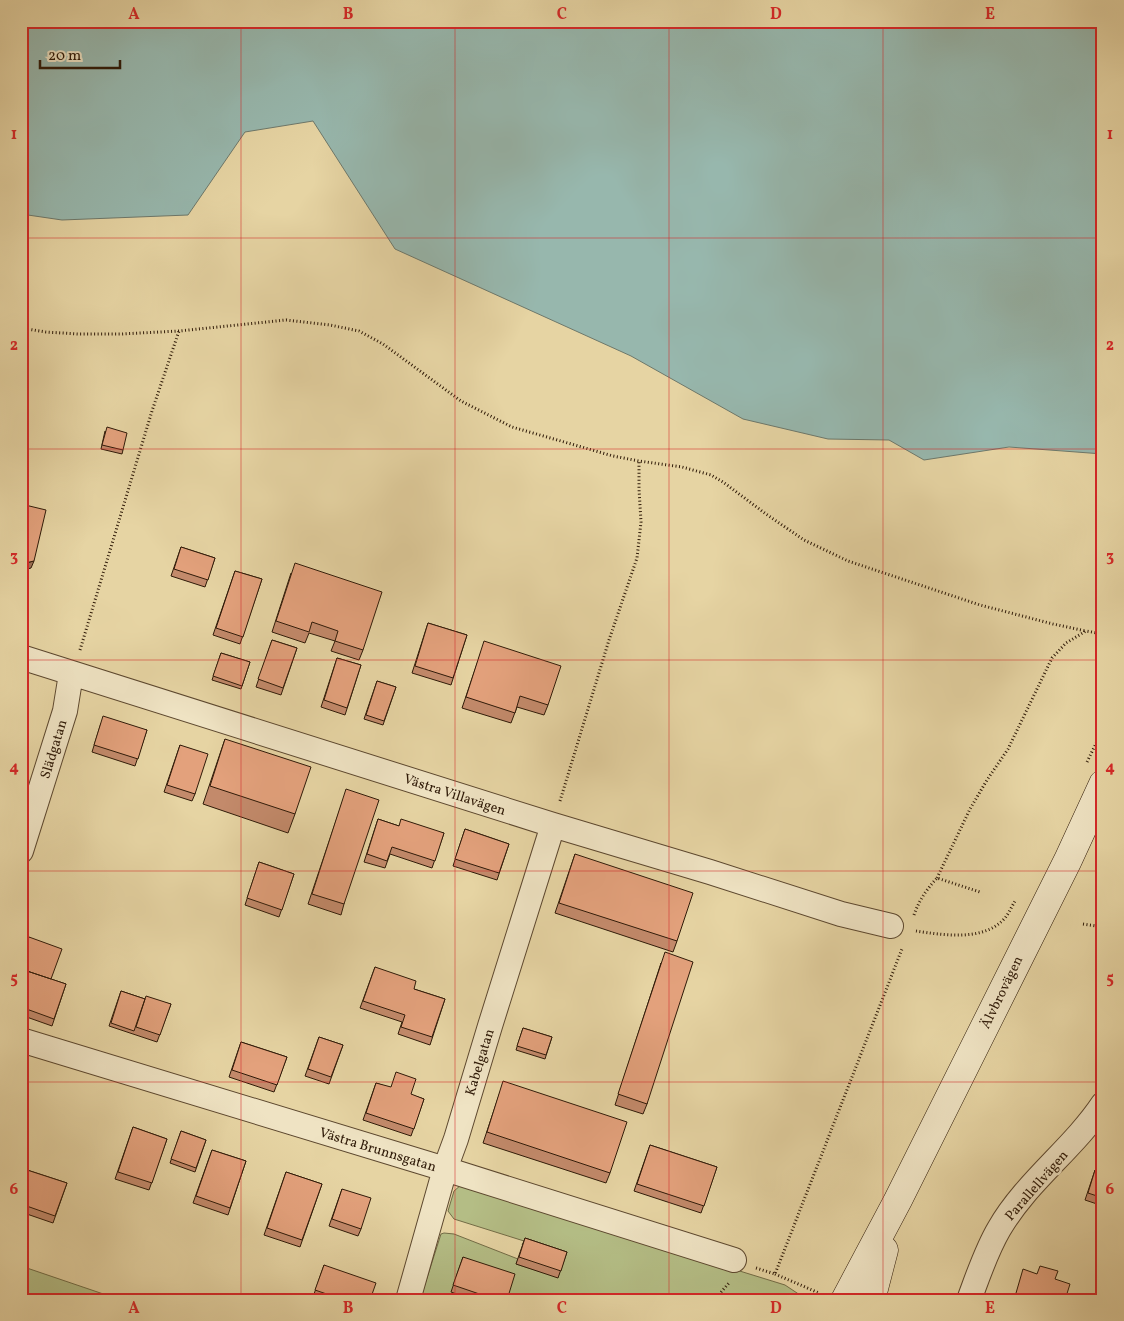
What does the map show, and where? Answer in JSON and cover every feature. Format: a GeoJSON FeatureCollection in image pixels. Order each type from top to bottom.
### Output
{"type":"FeatureCollection","features":[{"type":"Feature","properties":{"kind":"main road","name":"Älvbrovägen"},"geometry":{"type":"LineString","coordinates":[[845,1300],[898,1200],[1068,860],[1103,784]]}},
{"type":"Feature","properties":{"kind":"main road","name":"Älvbrovägen"},"geometry":{"type":"LineString","coordinates":[[871,1300],[898,1200]]}},
{"type":"Feature","properties":{"kind":"street","name":"Västra Villavägen"},"geometry":{"type":"LineString","coordinates":[[21,657],[841,914],[904,926]]}},
{"type":"Feature","properties":{"kind":"street","name":"Slädgatan"},"geometry":{"type":"LineString","coordinates":[[21,851],[65,711],[71,674]]}},
{"type":"Feature","properties":{"kind":"street","name":"Kabelgatan"},"geometry":{"type":"LineString","coordinates":[[408,1300],[445,1169],[456,1139],[553,825]]}},
{"type":"Feature","properties":{"kind":"street","name":"Västra Brunnsgatan"},"geometry":{"type":"LineString","coordinates":[[21,1040],[445,1169],[734,1260]]}},
{"type":"Feature","properties":{"kind":"street","name":"Parallellvägen"},"geometry":{"type":"LineString","coordinates":[[969,1300],[999,1228],[1022,1196],[1091,1122],[1103,1104]]}},
{"type":"Feature","properties":{"kind":"path"},"geometry":{"type":"LineString","coordinates":[[21,328],[78,334],[121,334],[179,331],[286,320],[330,324],[359,331],[383,344],[461,401],[512,427],[613,456],[682,467],[711,475],[804,540],[848,561],[980,605],[1053,624],[1103,634]]}},
{"type":"Feature","properties":{"kind":"path"},"geometry":{"type":"LineString","coordinates":[[71,674],[76,663],[152,411],[179,331]]}},
{"type":"Feature","properties":{"kind":"path"},"geometry":{"type":"LineString","coordinates":[[553,825],[637,558],[641,522],[638,489],[639,461]]}},
{"type":"Feature","properties":{"kind":"path"},"geometry":{"type":"LineString","coordinates":[[1004,918],[989,930],[968,934],[939,934],[904,926],[928,888],[937,878],[970,808],[1008,749],[1052,658],[1066,643],[1086,631]]}},
{"type":"Feature","properties":{"kind":"path"},"geometry":{"type":"LineString","coordinates":[[937,878],[980,892]]}},
{"type":"Feature","properties":{"kind":"path"},"geometry":{"type":"LineString","coordinates":[[1083,924],[1103,927]]}},
{"type":"Feature","properties":{"kind":"path"},"geometry":{"type":"LineString","coordinates":[[774,1274],[902,948]]}},
{"type":"Feature","properties":{"kind":"path"},"geometry":{"type":"LineString","coordinates":[[734,1260],[819,1293]]}},
{"type":"Feature","properties":{"kind":"green space"},"geometry":{"type":"Polygon","coordinates":[[[461,1185],[785,1285],[806,1299],[420,1300],[441,1234],[444,1233],[454,1234],[518,1259],[516,1264],[558,1277],[564,1259],[522,1245],[524,1241],[454,1219],[448,1211],[454,1191],[461,1185]]]}},
{"type":"Feature","properties":{"kind":"green space"},"geometry":{"type":"Polygon","coordinates":[[[21,1266],[121,1300],[21,1300],[21,1266]]]}},
{"type":"Feature","properties":{"kind":"water"},"geometry":{"type":"Polygon","coordinates":[[[21,21],[1103,21],[1103,454],[1009,447],[924,460],[889,440],[828,439],[743,419],[631,356],[395,249],[313,121],[245,132],[188,215],[62,220],[21,214],[21,21]]]}},
{"type":"Feature","properties":{"kind":"building"},"geometry":{"type":"Polygon","coordinates":[[[107,427],[127,433],[123,450],[102,445],[107,427]]]}},
{"type":"Feature","properties":{"kind":"building"},"geometry":{"type":"Polygon","coordinates":[[[21,504],[46,510],[34,561],[21,564],[21,504]]]}},
{"type":"Feature","properties":{"kind":"building"},"geometry":{"type":"Polygon","coordinates":[[[181,547],[215,558],[208,580],[174,569],[181,547]]]}},
{"type":"Feature","properties":{"kind":"building"},"geometry":{"type":"Polygon","coordinates":[[[295,563],[382,592],[363,650],[335,641],[338,631],[312,622],[309,632],[276,621],[295,563]]]}},
{"type":"Feature","properties":{"kind":"building"},"geometry":{"type":"Polygon","coordinates":[[[235,571],[262,579],[243,637],[216,628],[235,571]]]}},
{"type":"Feature","properties":{"kind":"building"},"geometry":{"type":"Polygon","coordinates":[[[428,623],[467,635],[453,678],[415,666],[428,623]]]}},
{"type":"Feature","properties":{"kind":"building"},"geometry":{"type":"Polygon","coordinates":[[[272,640],[297,648],[283,688],[258,679],[272,640]]]}},
{"type":"Feature","properties":{"kind":"building"},"geometry":{"type":"Polygon","coordinates":[[[484,641],[561,666],[548,705],[520,696],[515,713],[466,697],[484,641]]]}},
{"type":"Feature","properties":{"kind":"building"},"geometry":{"type":"Polygon","coordinates":[[[221,653],[250,662],[242,686],[213,676],[221,653]]]}},
{"type":"Feature","properties":{"kind":"building"},"geometry":{"type":"Polygon","coordinates":[[[337,658],[361,665],[347,708],[324,700],[337,658]]]}},
{"type":"Feature","properties":{"kind":"building"},"geometry":{"type":"Polygon","coordinates":[[[377,681],[396,687],[384,721],[366,715],[377,681]]]}},
{"type":"Feature","properties":{"kind":"building"},"geometry":{"type":"Polygon","coordinates":[[[103,716],[147,730],[138,759],[94,745],[103,716]]]}},
{"type":"Feature","properties":{"kind":"building"},"geometry":{"type":"Polygon","coordinates":[[[225,739],[311,767],[295,814],[210,786],[225,739]]]}},
{"type":"Feature","properties":{"kind":"building"},"geometry":{"type":"Polygon","coordinates":[[[180,745],[208,754],[195,794],[167,785],[180,745]]]}},
{"type":"Feature","properties":{"kind":"building"},"geometry":{"type":"Polygon","coordinates":[[[346,789],[379,800],[344,904],[312,894],[346,789]]]}},
{"type":"Feature","properties":{"kind":"building"},"geometry":{"type":"Polygon","coordinates":[[[378,819],[399,826],[401,819],[444,833],[435,861],[392,847],[387,861],[367,854],[378,819]]]}},
{"type":"Feature","properties":{"kind":"building"},"geometry":{"type":"Polygon","coordinates":[[[465,829],[509,844],[499,873],[455,859],[465,829]]]}},
{"type":"Feature","properties":{"kind":"building"},"geometry":{"type":"Polygon","coordinates":[[[575,854],[693,893],[677,941],[559,903],[575,854]]]}},
{"type":"Feature","properties":{"kind":"building"},"geometry":{"type":"Polygon","coordinates":[[[259,862],[294,874],[282,910],[247,898],[259,862]]]}},
{"type":"Feature","properties":{"kind":"building"},"geometry":{"type":"Polygon","coordinates":[[[29,937],[62,949],[51,979],[21,969],[21,960],[29,937]]]}},
{"type":"Feature","properties":{"kind":"building"},"geometry":{"type":"Polygon","coordinates":[[[665,952],[693,962],[647,1104],[618,1094],[665,952]]]}},
{"type":"Feature","properties":{"kind":"building"},"geometry":{"type":"Polygon","coordinates":[[[375,967],[416,981],[414,989],[445,999],[432,1037],[401,1027],[405,1015],[363,1001],[375,967]]]}},
{"type":"Feature","properties":{"kind":"building"},"geometry":{"type":"Polygon","coordinates":[[[21,969],[66,984],[54,1019],[21,1007],[21,969]]]}},
{"type":"Feature","properties":{"kind":"building"},"geometry":{"type":"Polygon","coordinates":[[[121,991],[145,999],[134,1031],[111,1023],[121,991]]]}},
{"type":"Feature","properties":{"kind":"building"},"geometry":{"type":"Polygon","coordinates":[[[146,996],[171,1004],[160,1035],[136,1027],[146,996]]]}},
{"type":"Feature","properties":{"kind":"building"},"geometry":{"type":"Polygon","coordinates":[[[523,1028],[552,1037],[546,1055],[517,1046],[523,1028]]]}},
{"type":"Feature","properties":{"kind":"building"},"geometry":{"type":"Polygon","coordinates":[[[319,1037],[343,1045],[331,1077],[308,1069],[319,1037]]]}},
{"type":"Feature","properties":{"kind":"building"},"geometry":{"type":"Polygon","coordinates":[[[241,1042],[287,1057],[277,1085],[232,1070],[241,1042]]]}},
{"type":"Feature","properties":{"kind":"building"},"geometry":{"type":"Polygon","coordinates":[[[396,1072],[416,1079],[411,1094],[424,1099],[414,1129],[366,1113],[376,1083],[391,1087],[396,1072]]]}},
{"type":"Feature","properties":{"kind":"building"},"geometry":{"type":"Polygon","coordinates":[[[503,1081],[627,1122],[610,1173],[487,1132],[503,1081]]]}},
{"type":"Feature","properties":{"kind":"building"},"geometry":{"type":"Polygon","coordinates":[[[133,1127],[167,1139],[152,1183],[118,1172],[133,1127]]]}},
{"type":"Feature","properties":{"kind":"building"},"geometry":{"type":"Polygon","coordinates":[[[181,1131],[206,1140],[196,1168],[171,1159],[181,1131]]]}},
{"type":"Feature","properties":{"kind":"building"},"geometry":{"type":"Polygon","coordinates":[[[650,1145],[717,1167],[704,1206],[637,1184],[650,1145]]]}},
{"type":"Feature","properties":{"kind":"building"},"geometry":{"type":"Polygon","coordinates":[[[212,1150],[246,1161],[230,1208],[196,1196],[212,1150]]]}},
{"type":"Feature","properties":{"kind":"building"},"geometry":{"type":"Polygon","coordinates":[[[21,1168],[67,1183],[55,1216],[21,1204],[21,1168]]]}},
{"type":"Feature","properties":{"kind":"building"},"geometry":{"type":"Polygon","coordinates":[[[1095,1170],[1103,1173],[1103,1198],[1088,1193],[1095,1170]]]}},
{"type":"Feature","properties":{"kind":"building"},"geometry":{"type":"Polygon","coordinates":[[[286,1172],[322,1184],[302,1240],[267,1228],[286,1172]]]}},
{"type":"Feature","properties":{"kind":"building"},"geometry":{"type":"Polygon","coordinates":[[[342,1189],[371,1198],[361,1229],[332,1219],[342,1189]]]}},
{"type":"Feature","properties":{"kind":"building"},"geometry":{"type":"Polygon","coordinates":[[[525,1238],[567,1252],[561,1271],[519,1257],[525,1238]]]}},
{"type":"Feature","properties":{"kind":"building"},"geometry":{"type":"Polygon","coordinates":[[[463,1257],[515,1274],[507,1300],[497,1300],[453,1285],[463,1257]]]}},
{"type":"Feature","properties":{"kind":"building"},"geometry":{"type":"Polygon","coordinates":[[[324,1265],[376,1283],[370,1300],[344,1300],[315,1290],[324,1265]]]}},
{"type":"Feature","properties":{"kind":"building"},"geometry":{"type":"Polygon","coordinates":[[[1040,1266],[1058,1271],[1055,1279],[1070,1284],[1065,1300],[1014,1300],[1023,1269],[1037,1274],[1040,1266]]]}}]}
